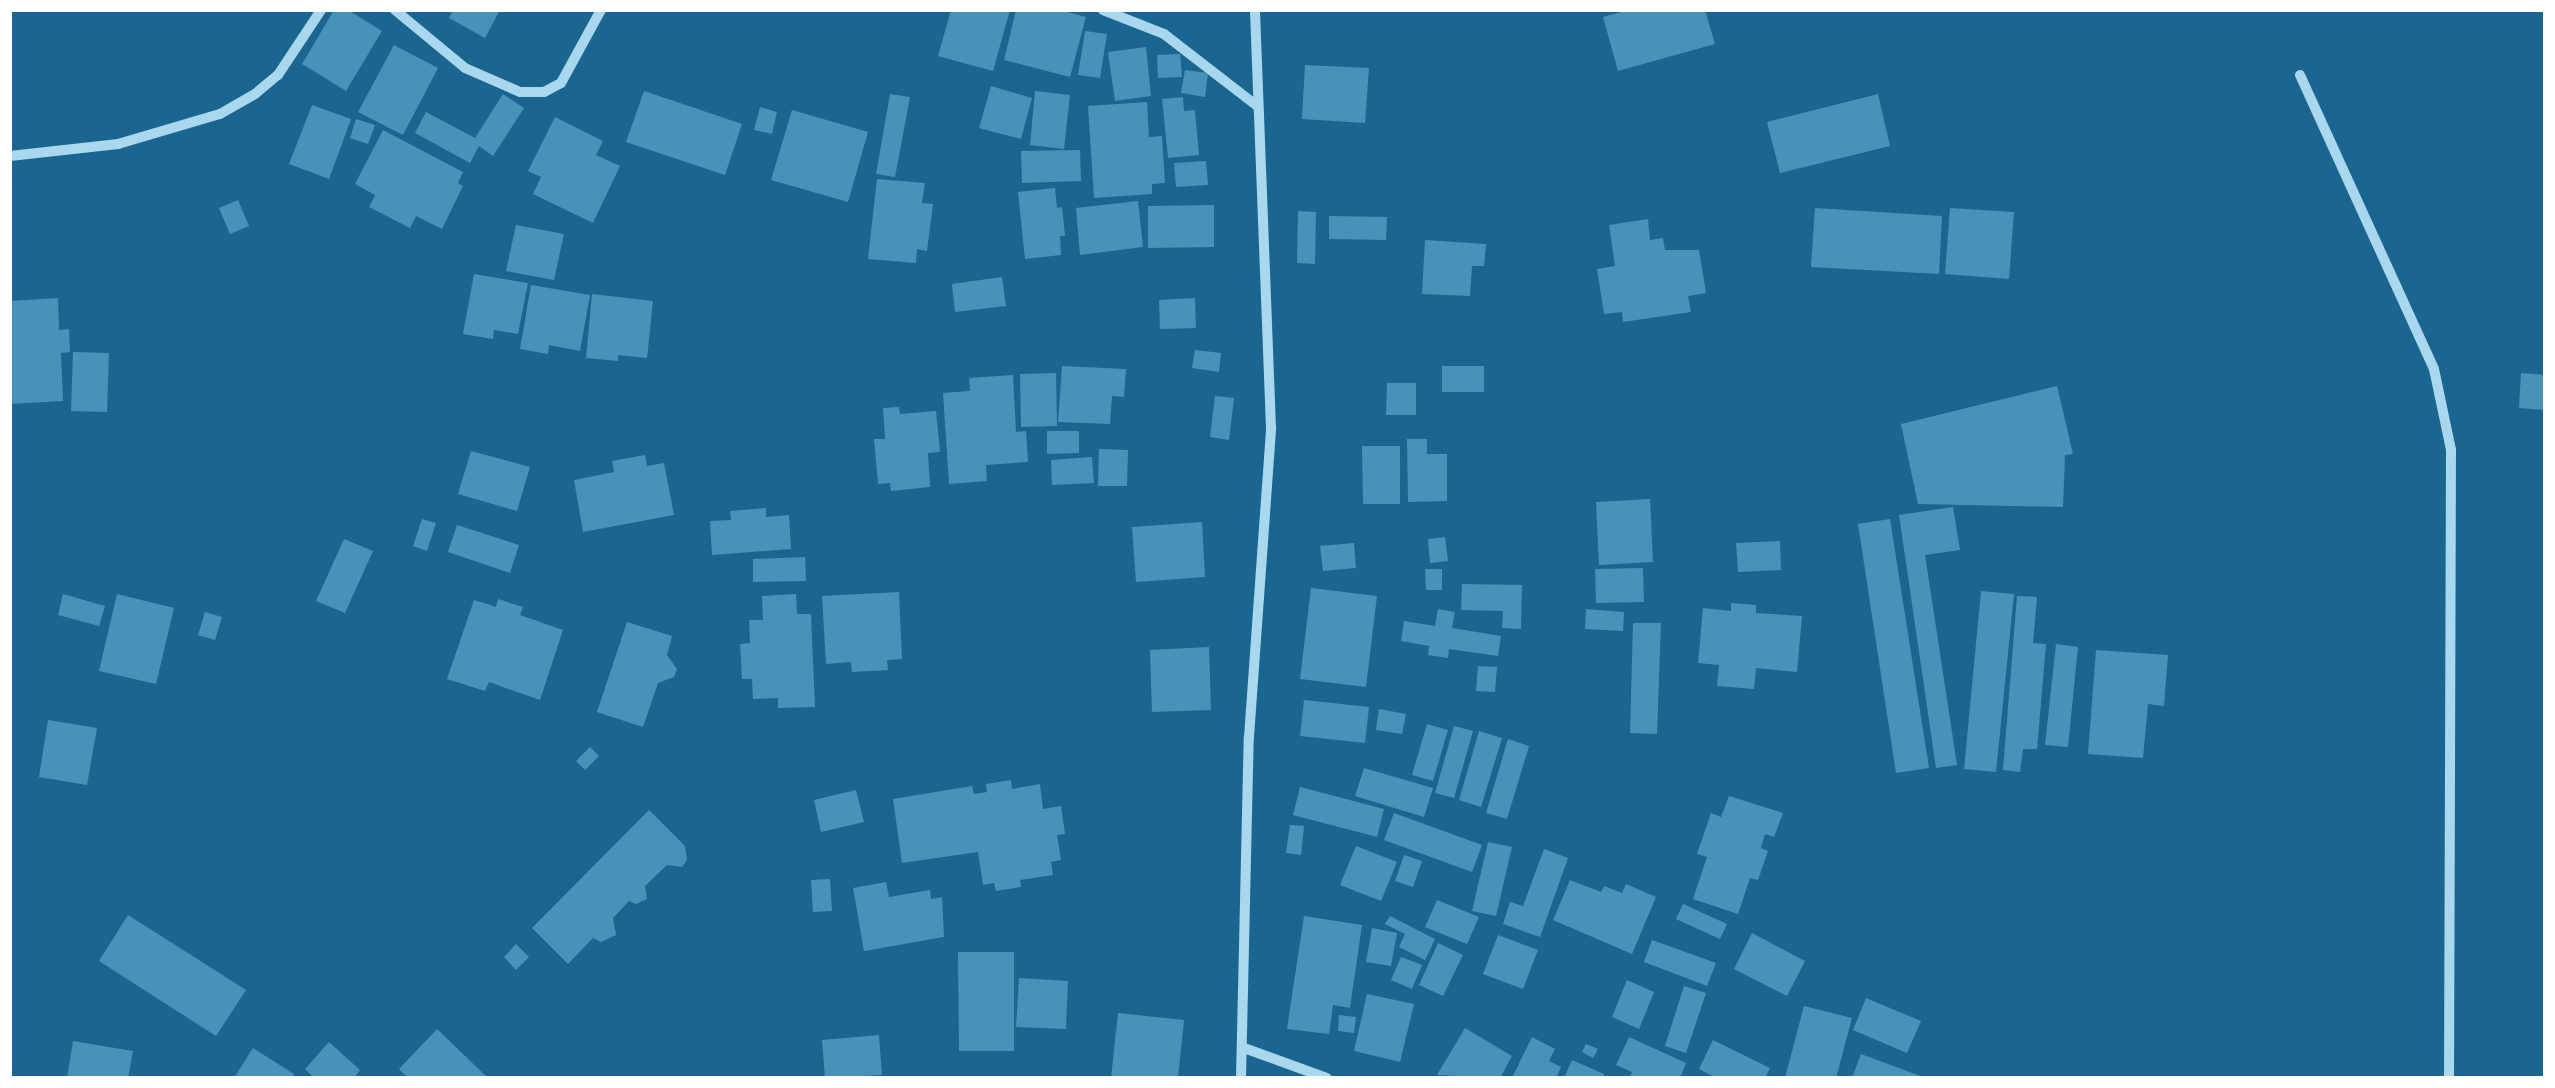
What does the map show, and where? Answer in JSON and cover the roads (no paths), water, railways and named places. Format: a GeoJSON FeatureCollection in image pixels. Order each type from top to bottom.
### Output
{"type":"FeatureCollection","features":[{"type":"Feature","properties":{"kind":"street"},"geometry":{"type":"LineString","coordinates":[[10,156],[118,144],[220,114],[255,94],[278,75],[321,10]]}},
{"type":"Feature","properties":{"kind":"street"},"geometry":{"type":"LineString","coordinates":[[395,10],[465,69],[520,92],[544,92],[561,83],[601,10]]}},
{"type":"Feature","properties":{"kind":"street"},"geometry":{"type":"LineString","coordinates":[[1102,10],[1164,34],[1257,106]]}},
{"type":"Feature","properties":{"kind":"street"},"geometry":{"type":"LineString","coordinates":[[1241,1077],[1244,1048],[1249,737],[1271,428],[1255,10]]}},
{"type":"Feature","properties":{"kind":"street"},"geometry":{"type":"LineString","coordinates":[[2300,75],[2433,369],[2451,450],[2449,1077]]}},
{"type":"Feature","properties":{"kind":"street"},"geometry":{"type":"LineString","coordinates":[[1244,1048],[1327,1077]]}}]}
